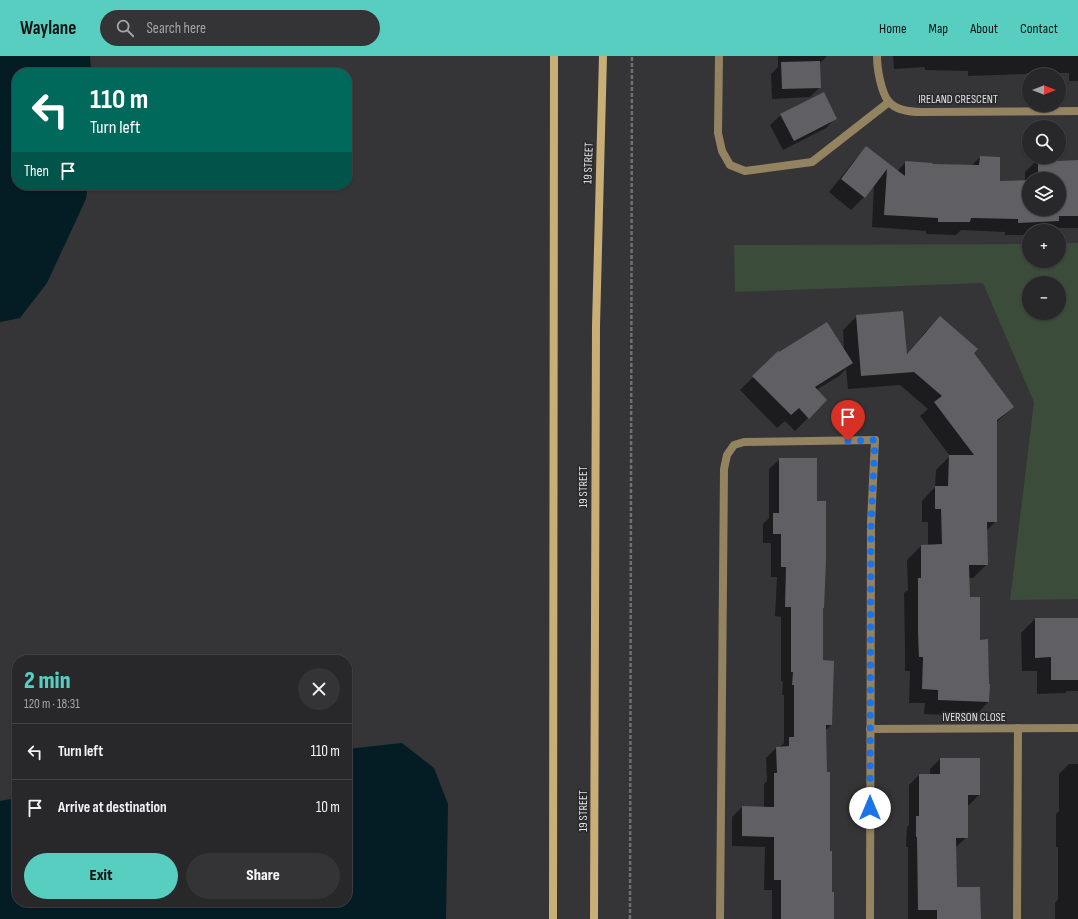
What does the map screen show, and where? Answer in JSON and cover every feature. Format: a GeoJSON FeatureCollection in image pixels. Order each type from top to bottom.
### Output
{"type":"FeatureCollection","features":[{"type":"Feature","properties":{"kind":"main road"},"geometry":{"type":"LineString","coordinates":[[553,919],[554,56]]}},
{"type":"Feature","properties":{"kind":"main road","name":"19 STREET"},"geometry":{"type":"LineString","coordinates":[[594,919],[596,326],[603,56]]}},
{"type":"Feature","properties":{"kind":"street"},"geometry":{"type":"LineString","coordinates":[[719,56],[718,133],[722,151],[730,165],[745,171],[812,162],[889,102],[881,82],[876,56]]}},
{"type":"Feature","properties":{"kind":"street","name":"IRELAND CRESCENT"},"geometry":{"type":"LineString","coordinates":[[889,102],[898,108],[910,112],[1078,111]]}},
{"type":"Feature","properties":{"kind":"street"},"geometry":{"type":"LineString","coordinates":[[720,919],[724,469],[727,455],[734,445],[744,442],[875,440],[871,523],[870,919]]}},
{"type":"Feature","properties":{"kind":"street"},"geometry":{"type":"LineString","coordinates":[[1017,919],[1018,728]]}},
{"type":"Feature","properties":{"kind":"street","name":"IVERSON CLOSE"},"geometry":{"type":"LineString","coordinates":[[870,730],[1078,728]]}},
{"type":"Feature","properties":{"kind":"path"},"geometry":{"type":"LineString","coordinates":[[630,919],[632,56]]}},
{"type":"Feature","properties":{"kind":"green space"},"geometry":{"type":"Polygon","coordinates":[[[1066,243],[1078,243],[1078,599],[1010,600],[1034,402],[983,283],[735,292],[734,245],[1022,244],[1022,268],[1066,268],[1066,243]]]}},
{"type":"Feature","properties":{"kind":"water"},"geometry":{"type":"Polygon","coordinates":[[[0,56],[90,56],[91,68],[12,68],[12,190],[87,190],[86,199],[47,283],[20,318],[0,322],[0,56]]]}},
{"type":"Feature","properties":{"kind":"water"},"geometry":{"type":"Polygon","coordinates":[[[402,743],[434,768],[448,804],[446,919],[0,919],[0,801],[12,799],[12,907],[352,907],[352,748],[402,743]]]}},
{"type":"Feature","properties":{"kind":"building"},"geometry":{"type":"Polygon","coordinates":[[[820,61],[821,88],[782,89],[781,62],[820,61]]]}},
{"type":"Feature","properties":{"kind":"building"},"geometry":{"type":"Polygon","coordinates":[[[824,92],[837,119],[794,141],[780,114],[824,92]]]}},
{"type":"Feature","properties":{"kind":"building"},"geometry":{"type":"Polygon","coordinates":[[[866,146],[905,176],[905,161],[933,163],[932,164],[979,165],[980,156],[1000,157],[1000,181],[1022,180],[1022,216],[1059,216],[1059,221],[1018,223],[1018,219],[971,218],[970,222],[938,222],[938,218],[884,215],[887,169],[865,198],[841,179],[866,146]]]}},
{"type":"Feature","properties":{"kind":"building"},"geometry":{"type":"Polygon","coordinates":[[[1078,160],[1078,216],[1066,216],[1066,172],[1038,172],[1038,164],[1066,164],[1066,161],[1078,160]]]}},
{"type":"Feature","properties":{"kind":"building"},"geometry":{"type":"Polygon","coordinates":[[[903,311],[907,354],[940,316],[978,349],[974,353],[1014,407],[997,420],[997,522],[987,522],[988,565],[969,565],[970,597],[980,597],[980,640],[988,639],[990,684],[989,702],[938,700],[938,690],[922,689],[923,657],[919,657],[918,634],[918,578],[921,578],[921,545],[942,544],[941,509],[935,509],[935,486],[948,486],[949,455],[974,455],[934,402],[942,396],[914,372],[861,376],[856,315],[903,311]]]}},
{"type":"Feature","properties":{"kind":"building"},"geometry":{"type":"Polygon","coordinates":[[[827,322],[853,363],[815,387],[827,400],[809,419],[799,408],[791,415],[752,376],[778,351],[779,352],[827,322]]]}},
{"type":"Feature","properties":{"kind":"building"},"geometry":{"type":"Polygon","coordinates":[[[779,458],[817,458],[817,501],[826,501],[823,660],[834,661],[832,725],[826,725],[827,772],[830,772],[830,851],[832,851],[832,892],[834,892],[834,919],[781,919],[781,880],[774,880],[774,837],[742,836],[742,806],[774,807],[774,773],[777,773],[776,747],[789,746],[789,737],[794,737],[794,685],[792,685],[793,672],[791,672],[791,607],[785,607],[786,567],[781,567],[781,534],[773,534],[773,513],[779,513],[779,458]]]}},
{"type":"Feature","properties":{"kind":"building"},"geometry":{"type":"Polygon","coordinates":[[[1035,618],[1078,618],[1078,680],[1051,680],[1051,657],[1035,658],[1035,618]]]}},
{"type":"Feature","properties":{"kind":"building"},"geometry":{"type":"Polygon","coordinates":[[[940,758],[980,758],[980,795],[968,795],[968,838],[956,838],[957,887],[980,887],[981,919],[937,919],[937,910],[918,910],[916,816],[919,816],[919,774],[940,774],[940,758]]]}},
{"type":"Feature","properties":{"kind":"route"},"geometry":{"type":"LineString","coordinates":[[848,441],[875,440],[871,523],[870,808]]}}]}
